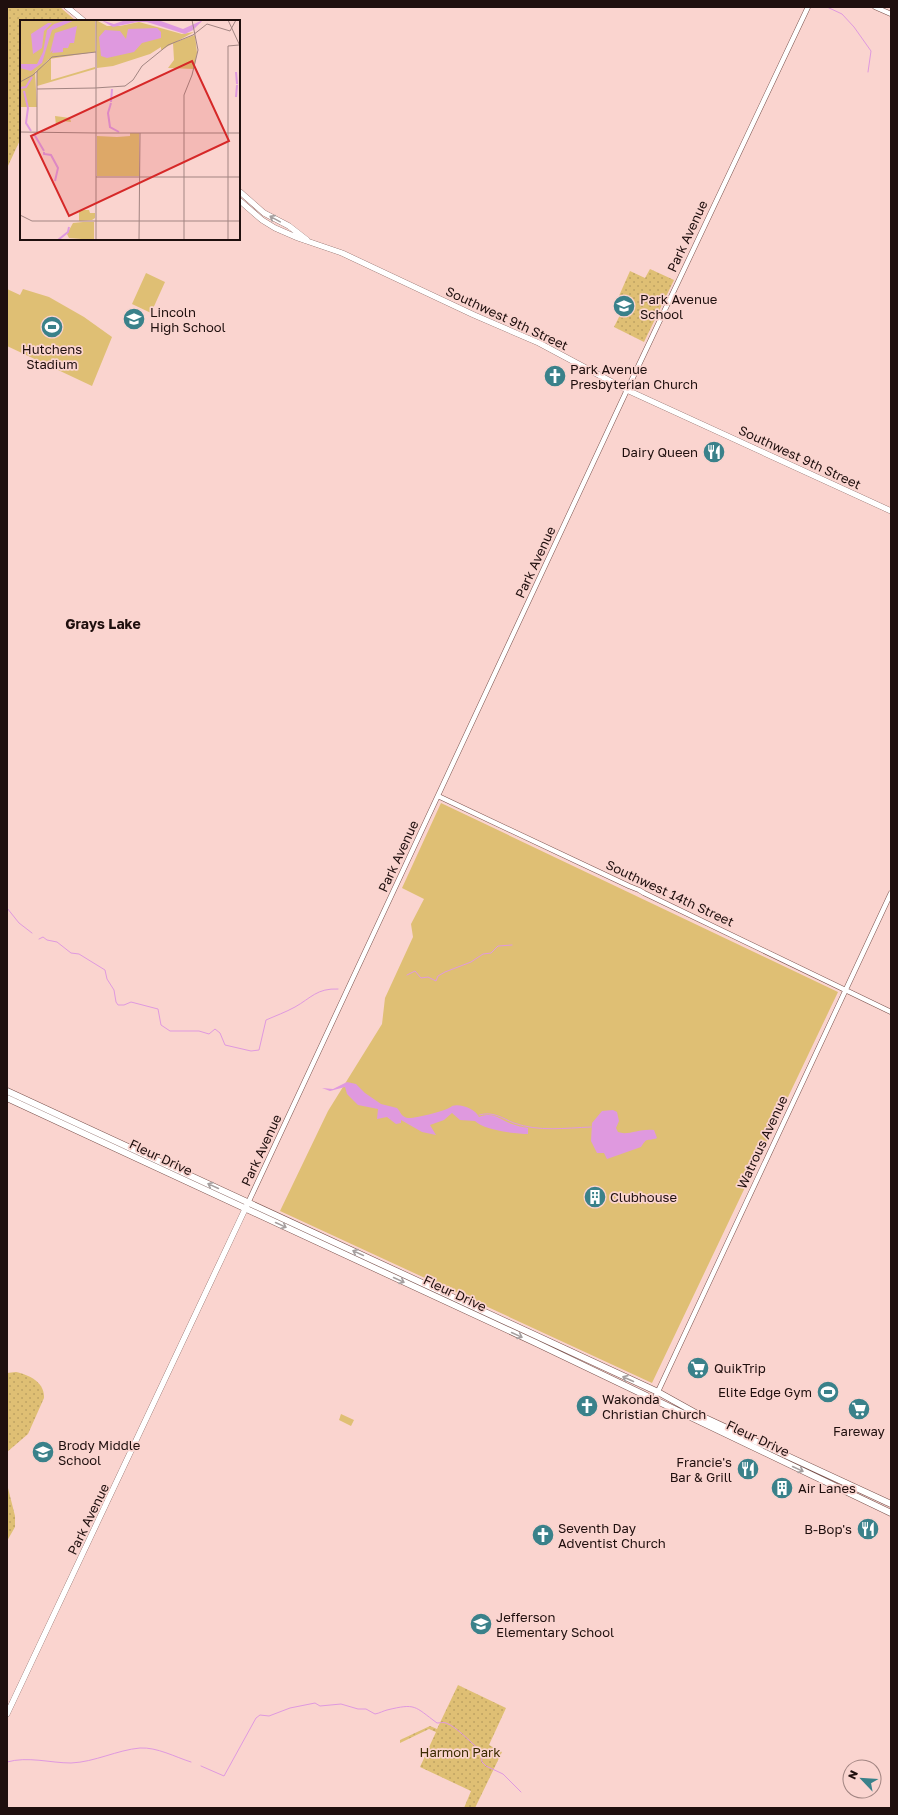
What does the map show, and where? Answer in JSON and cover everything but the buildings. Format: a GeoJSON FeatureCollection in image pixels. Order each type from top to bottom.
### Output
{"type":"FeatureCollection","features":[{"type":"Feature","properties":{"kind":"main road"},"geometry":{"type":"LineString","coordinates":[[67,7],[83,20]]}},
{"type":"Feature","properties":{"kind":"main road","name":"Southwest 9th Street"},"geometry":{"type":"LineString","coordinates":[[240,191],[264,213],[289,226],[308,240]]}},
{"type":"Feature","properties":{"kind":"main road","name":"Southwest 9th Street"},"geometry":{"type":"LineString","coordinates":[[240,201],[256,215],[275,228],[298,238],[308,240],[343,253],[483,319],[539,343],[627,390],[891,511]]}},
{"type":"Feature","properties":{"kind":"main road","name":"Fleur Drive"},"geometry":{"type":"LineString","coordinates":[[7,1091],[891,1512]]}},
{"type":"Feature","properties":{"kind":"main road","name":"Fleur Drive"},"geometry":{"type":"LineString","coordinates":[[7,1098],[658,1392],[704,1417],[891,1504]]}},
{"type":"Feature","properties":{"kind":"main road","name":"Park Avenue"},"geometry":{"type":"LineString","coordinates":[[7,1714],[247,1206]]}},
{"type":"Feature","properties":{"kind":"street","name":"Park Avenue"},"geometry":{"type":"LineString","coordinates":[[247,1206],[627,390],[808,7]]}},
{"type":"Feature","properties":{"kind":"street"},"geometry":{"type":"LineString","coordinates":[[875,7],[891,14]]}},
{"type":"Feature","properties":{"kind":"street","name":"Southwest 14th Street"},"geometry":{"type":"LineString","coordinates":[[438,796],[639,890],[891,1012]]}},
{"type":"Feature","properties":{"kind":"street","name":"Watrous Avenue"},"geometry":{"type":"LineString","coordinates":[[654,1400],[891,893]]}},
{"type":"Feature","properties":{"kind":"green space"},"geometry":{"type":"Polygon","coordinates":[[[7,7],[60,7],[75,20],[20,20],[20,140],[7,168],[7,7]]]}},
{"type":"Feature","properties":{"kind":"green space"},"geometry":{"type":"Polygon","coordinates":[[[650,269],[674,280],[644,342],[614,327],[623,309],[615,305],[630,271],[645,278],[650,269]]]}},
{"type":"Feature","properties":{"kind":"green space"},"geometry":{"type":"Polygon","coordinates":[[[146,273],[165,282],[151,313],[132,304],[146,273]]]}},
{"type":"Feature","properties":{"kind":"green space","name":"Hutchens Stadium"},"geometry":{"type":"Polygon","coordinates":[[[7,289],[20,295],[23,289],[49,297],[84,317],[112,337],[92,386],[7,346],[7,289]]]}},
{"type":"Feature","properties":{"kind":"green space"},"geometry":{"type":"Polygon","coordinates":[[[441,803],[838,992],[652,1383],[280,1211],[328,1111],[382,1024],[385,998],[413,937],[411,924],[424,899],[402,888],[441,803]]]}},
{"type":"Feature","properties":{"kind":"green space"},"geometry":{"type":"Polygon","coordinates":[[[16,1372],[31,1377],[35,1380],[44,1392],[44,1398],[28,1434],[7,1452],[7,1373],[16,1372]]]}},
{"type":"Feature","properties":{"kind":"green space"},"geometry":{"type":"Polygon","coordinates":[[[341,1414],[354,1420],[351,1426],[339,1420],[341,1414]]]}},
{"type":"Feature","properties":{"kind":"green space"},"geometry":{"type":"Polygon","coordinates":[[[7,1484],[15,1516],[15,1527],[7,1541],[7,1484]]]}},
{"type":"Feature","properties":{"kind":"green space","name":"Harmon Park"},"geometry":{"type":"Polygon","coordinates":[[[458,1685],[506,1708],[489,1745],[502,1752],[475,1808],[464,1808],[471,1791],[420,1767],[436,1732],[429,1729],[400,1743],[400,1740],[430,1726],[437,1729],[458,1685]]]}},
{"type":"Feature","properties":{"kind":"shaded area"},"geometry":{"type":"Polygon","coordinates":[[[347,1082],[356,1084],[365,1093],[381,1104],[397,1108],[402,1115],[408,1118],[424,1116],[459,1105],[475,1111],[479,1117],[489,1115],[514,1125],[528,1128],[528,1134],[492,1129],[475,1121],[460,1120],[452,1113],[444,1120],[430,1125],[436,1135],[422,1132],[401,1120],[401,1123],[396,1124],[387,1117],[377,1119],[378,1109],[358,1105],[347,1094],[345,1087],[330,1091],[322,1088],[333,1089],[347,1082]]]}},
{"type":"Feature","properties":{"kind":"shaded area"},"geometry":{"type":"Polygon","coordinates":[[[613,1110],[617,1112],[619,1121],[616,1128],[618,1132],[626,1133],[654,1130],[657,1138],[647,1140],[641,1147],[607,1159],[604,1153],[597,1153],[591,1141],[592,1123],[602,1111],[613,1110]]]}},
{"type":"Feature","properties":{"kind":"waterway"},"geometry":{"type":"LineString","coordinates":[[827,7],[842,14],[854,27],[871,51],[868,72]]}},
{"type":"Feature","properties":{"kind":"waterway"},"geometry":{"type":"LineString","coordinates":[[7,908],[19,923],[32,933]]}},
{"type":"Feature","properties":{"kind":"waterway"},"geometry":{"type":"LineString","coordinates":[[39,939],[43,937],[47,940],[57,942],[71,953],[79,954],[105,970],[107,979],[114,990],[118,1005],[124,1005],[131,1002],[158,1009],[161,1025],[170,1031],[199,1031],[209,1034],[215,1029],[220,1033],[225,1045],[251,1051],[259,1050],[266,1020],[292,1009],[319,992],[338,989]]}},
{"type":"Feature","properties":{"kind":"waterway"},"geometry":{"type":"LineString","coordinates":[[407,975],[415,971],[421,978],[428,977],[436,981],[438,976],[445,972],[471,962],[483,954],[491,953],[498,946],[512,945]]}},
{"type":"Feature","properties":{"kind":"waterway"},"geometry":{"type":"LineString","coordinates":[[479,1115],[493,1114],[514,1123],[533,1128],[552,1129],[591,1127]]}},
{"type":"Feature","properties":{"kind":"waterway"},"geometry":{"type":"LineString","coordinates":[[201,1766],[224,1776],[256,1718],[260,1715],[269,1716],[290,1708],[315,1703],[320,1706],[341,1704],[358,1709],[366,1709],[375,1714],[387,1710],[410,1707],[419,1710],[437,1723],[445,1723],[455,1728],[480,1750],[482,1762],[486,1766],[503,1774],[521,1792]]}},
{"type":"Feature","properties":{"kind":"waterway"},"geometry":{"type":"LineString","coordinates":[[7,1762],[15,1760],[39,1760],[71,1763],[140,1748],[153,1749],[191,1762]]}},
{"type":"Feature","properties":{"kind":"place","name":"Park Avenue School"},"geometry":{"type":"Point","coordinates":[624,306]}},
{"type":"Feature","properties":{"kind":"place","name":"Lincoln High School"},"geometry":{"type":"Point","coordinates":[134,319]}},
{"type":"Feature","properties":{"kind":"place","name":"Hutchens Stadium"},"geometry":{"type":"Point","coordinates":[52,327]}},
{"type":"Feature","properties":{"kind":"place","name":"Park Avenue Presbyterian Church"},"geometry":{"type":"Point","coordinates":[555,376]}},
{"type":"Feature","properties":{"kind":"place","name":"Dairy Queen"},"geometry":{"type":"Point","coordinates":[714,452]}},
{"type":"Feature","properties":{"kind":"place","name":"Clubhouse"},"geometry":{"type":"Point","coordinates":[595,1197]}},
{"type":"Feature","properties":{"kind":"place","name":"QuikTrip"},"geometry":{"type":"Point","coordinates":[698,1368]}},
{"type":"Feature","properties":{"kind":"place","name":"Elite Edge Gym"},"geometry":{"type":"Point","coordinates":[828,1392]}},
{"type":"Feature","properties":{"kind":"place","name":"Wakonda Christian Church"},"geometry":{"type":"Point","coordinates":[587,1406]}},
{"type":"Feature","properties":{"kind":"place","name":"Fareway"},"geometry":{"type":"Point","coordinates":[859,1409]}},
{"type":"Feature","properties":{"kind":"place","name":"Brody Middle School"},"geometry":{"type":"Point","coordinates":[43,1452]}},
{"type":"Feature","properties":{"kind":"place","name":"Francie's Bar & Grill"},"geometry":{"type":"Point","coordinates":[748,1469]}},
{"type":"Feature","properties":{"kind":"place","name":"Air Lanes"},"geometry":{"type":"Point","coordinates":[782,1488]}},
{"type":"Feature","properties":{"kind":"place","name":"B-Bop's"},"geometry":{"type":"Point","coordinates":[868,1529]}},
{"type":"Feature","properties":{"kind":"place","name":"Seventh Day Adventist Church"},"geometry":{"type":"Point","coordinates":[543,1535]}},
{"type":"Feature","properties":{"kind":"place","name":"Jefferson Elementary School"},"geometry":{"type":"Point","coordinates":[481,1624]}},
{"type":"Feature","properties":{"kind":"district","name":"Grays Lake"},"geometry":{"type":"Point","coordinates":[103,624]}}]}
